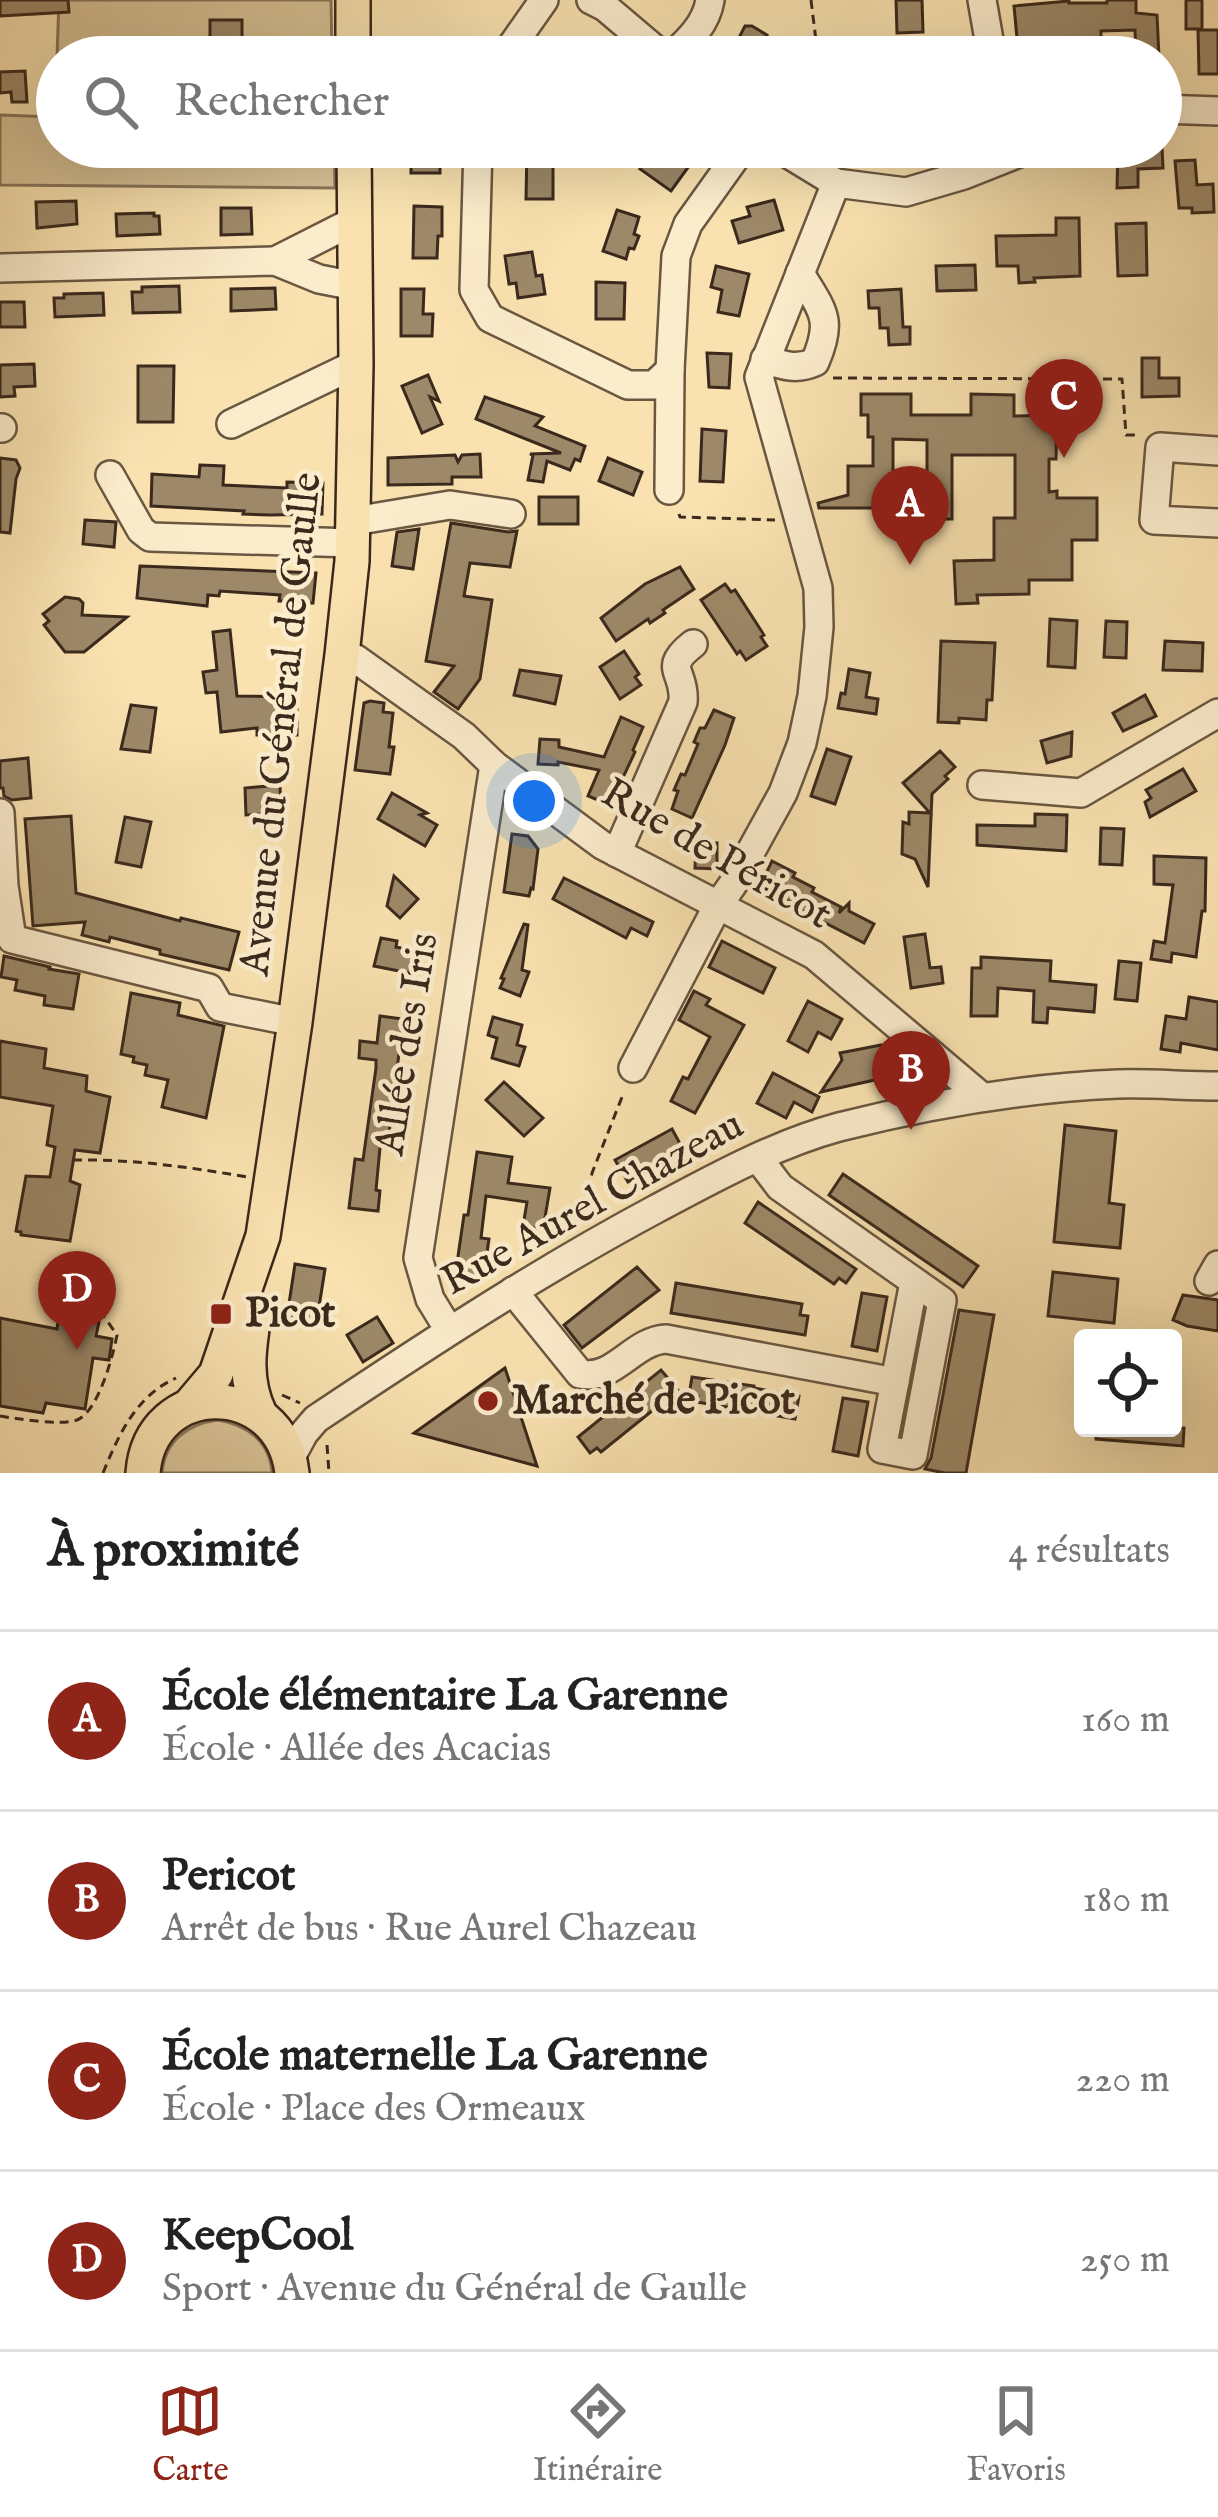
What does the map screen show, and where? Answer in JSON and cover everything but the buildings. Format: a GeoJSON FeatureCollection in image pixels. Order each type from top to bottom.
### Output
{"type":"FeatureCollection","features":[{"type":"Feature","properties":{"kind":"main road"},"geometry":{"type":"LineString","coordinates":[[353,0],[353,36]]}},
{"type":"Feature","properties":{"kind":"main road","name":"Avenue du Général de Gaulle"},"geometry":{"type":"LineString","coordinates":[[143,1472],[161,1425],[187,1390],[216,1373],[263,1236],[272,1181],[354,532],[354,168]]}},
{"type":"Feature","properties":{"kind":"main road","name":"Avenue du Général de Gaulle"},"geometry":{"type":"LineString","coordinates":[[263,1236],[264,1263],[248,1348],[250,1394],[265,1407],[283,1438],[291,1465]]}},
{"type":"Feature","properties":{"kind":"main road"},"geometry":{"type":"LineString","coordinates":[[187,1390],[250,1408],[265,1407]]}},
{"type":"Feature","properties":{"kind":"street"},"geometry":{"type":"LineString","coordinates":[[519,36],[544,0]]}},
{"type":"Feature","properties":{"kind":"street"},"geometry":{"type":"LineString","coordinates":[[591,0],[641,36]]}},
{"type":"Feature","properties":{"kind":"street"},"geometry":{"type":"LineString","coordinates":[[692,36],[708,15],[710,0]]}},
{"type":"Feature","properties":{"kind":"street"},"geometry":{"type":"LineString","coordinates":[[982,0],[988,36]]}},
{"type":"Feature","properties":{"kind":"street"},"geometry":{"type":"LineString","coordinates":[[1182,110],[1218,112]]}},
{"type":"Feature","properties":{"kind":"street"},"geometry":{"type":"LineString","coordinates":[[477,168],[474,290],[490,318],[628,386],[654,385],[670,370]]}},
{"type":"Feature","properties":{"kind":"street"},"geometry":{"type":"LineString","coordinates":[[669,490],[676,256],[688,224],[728,168]]}},
{"type":"Feature","properties":{"kind":"street"},"geometry":{"type":"LineString","coordinates":[[811,168],[836,183],[906,192],[979,168]]}},
{"type":"Feature","properties":{"kind":"street"},"geometry":{"type":"LineString","coordinates":[[633,1068],[783,793],[808,718],[818,647],[818,588],[759,377],[836,183]]}},
{"type":"Feature","properties":{"kind":"street"},"geometry":{"type":"LineString","coordinates":[[275,261],[354,221]]}},
{"type":"Feature","properties":{"kind":"street"},"geometry":{"type":"LineString","coordinates":[[0,268],[275,261],[319,279],[355,286]]}},
{"type":"Feature","properties":{"kind":"street"},"geometry":{"type":"LineString","coordinates":[[764,359],[786,367],[805,367],[815,362],[820,351],[824,314],[800,273]]}},
{"type":"Feature","properties":{"kind":"street"},"geometry":{"type":"LineString","coordinates":[[231,424],[356,364]]}},
{"type":"Feature","properties":{"kind":"street"},"geometry":{"type":"LineString","coordinates":[[1218,451],[1160,447],[1154,520],[1218,523]]}},
{"type":"Feature","properties":{"kind":"street"},"geometry":{"type":"LineString","coordinates":[[110,475],[150,538],[354,532],[450,505],[511,514]]}},
{"type":"Feature","properties":{"kind":"street"},"geometry":{"type":"LineString","coordinates":[[617,853],[683,702],[678,656],[693,644]]}},
{"type":"Feature","properties":{"kind":"street","name":"Rue de Péricot"},"geometry":{"type":"LineString","coordinates":[[342,655],[356,659],[464,736],[494,765],[602,845],[814,956],[982,1097]]}},
{"type":"Feature","properties":{"kind":"street"},"geometry":{"type":"LineString","coordinates":[[982,785],[1081,794],[1218,712]]}},
{"type":"Feature","properties":{"kind":"street","name":"Allée des Iris"},"geometry":{"type":"LineString","coordinates":[[449,1330],[430,1299],[418,1258],[494,765]]}},
{"type":"Feature","properties":{"kind":"street"},"geometry":{"type":"LineString","coordinates":[[0,813],[12,939],[208,988],[220,1006],[295,1022]]}},
{"type":"Feature","properties":{"kind":"street","name":"Rue Aurel Chazeau"},"geometry":{"type":"LineString","coordinates":[[291,1465],[315,1420],[449,1330],[580,1250],[758,1158],[836,1128],[982,1097],[1120,1084],[1218,1086]]}},
{"type":"Feature","properties":{"kind":"street"},"geometry":{"type":"LineString","coordinates":[[758,1158],[779,1187],[942,1300],[913,1455],[882,1449],[914,1282]]}},
{"type":"Feature","properties":{"kind":"street"},"geometry":{"type":"LineString","coordinates":[[513,1291],[580,1374],[603,1374],[646,1344],[666,1339],[895,1382]]}},
{"type":"Feature","properties":{"kind":"street"},"geometry":{"type":"LineString","coordinates":[[265,1407],[278,1423],[315,1420]]}},
{"type":"Feature","properties":{"kind":"path"},"geometry":{"type":"LineString","coordinates":[[811,0],[815,36]]}},
{"type":"Feature","properties":{"kind":"path"},"geometry":{"type":"LineString","coordinates":[[827,377],[1121,379],[1126,435],[1160,436],[1160,447]]}},
{"type":"Feature","properties":{"kind":"path"},"geometry":{"type":"LineString","coordinates":[[669,490],[680,517],[801,520]]}},
{"type":"Feature","properties":{"kind":"path"},"geometry":{"type":"LineString","coordinates":[[580,1250],[592,1173],[633,1068]]}},
{"type":"Feature","properties":{"kind":"path"},"geometry":{"type":"LineString","coordinates":[[73,1160],[176,1165],[272,1181]]}},
{"type":"Feature","properties":{"kind":"path"},"geometry":{"type":"LineString","coordinates":[[0,1416],[82,1418],[115,1348],[117,1335],[101,1312]]}},
{"type":"Feature","properties":{"kind":"path"},"geometry":{"type":"LineString","coordinates":[[103,1473],[135,1409],[150,1392],[187,1390]]}},
{"type":"Feature","properties":{"kind":"path"},"geometry":{"type":"LineString","coordinates":[[265,1407],[315,1420],[328,1473]]}},
{"type":"Feature","properties":{"kind":"shaded area"},"geometry":{"type":"Polygon","coordinates":[[[59,0],[331,0],[332,36],[58,36],[59,0]]]}},
{"type":"Feature","properties":{"kind":"shaded area"},"geometry":{"type":"Polygon","coordinates":[[[0,115],[36,116],[36,168],[335,168],[335,188],[0,185],[0,115]]]}},
{"type":"Feature","properties":{"kind":"shaded area"},"geometry":{"type":"Polygon","coordinates":[[[218,1420],[255,1436],[267,1452],[272,1473],[162,1473],[168,1452],[180,1436],[218,1420]]]}},
{"type":"Feature","properties":{"kind":"place","name":"École maternelle La Garenne"},"geometry":{"type":"Point","coordinates":[1064,458]}},
{"type":"Feature","properties":{"kind":"place","name":"École élémentaire La Garenne"},"geometry":{"type":"Point","coordinates":[910,565]}},
{"type":"Feature","properties":{"kind":"place","name":"Pericot"},"geometry":{"type":"Point","coordinates":[911,1130]}},
{"type":"Feature","properties":{"kind":"place","name":"Picot"},"geometry":{"type":"Point","coordinates":[221,1314]}},
{"type":"Feature","properties":{"kind":"place","name":"KeepCool"},"geometry":{"type":"Point","coordinates":[77,1350]}},
{"type":"Feature","properties":{"kind":"place","name":"Marché de Picot"},"geometry":{"type":"Point","coordinates":[488,1401]}}]}
